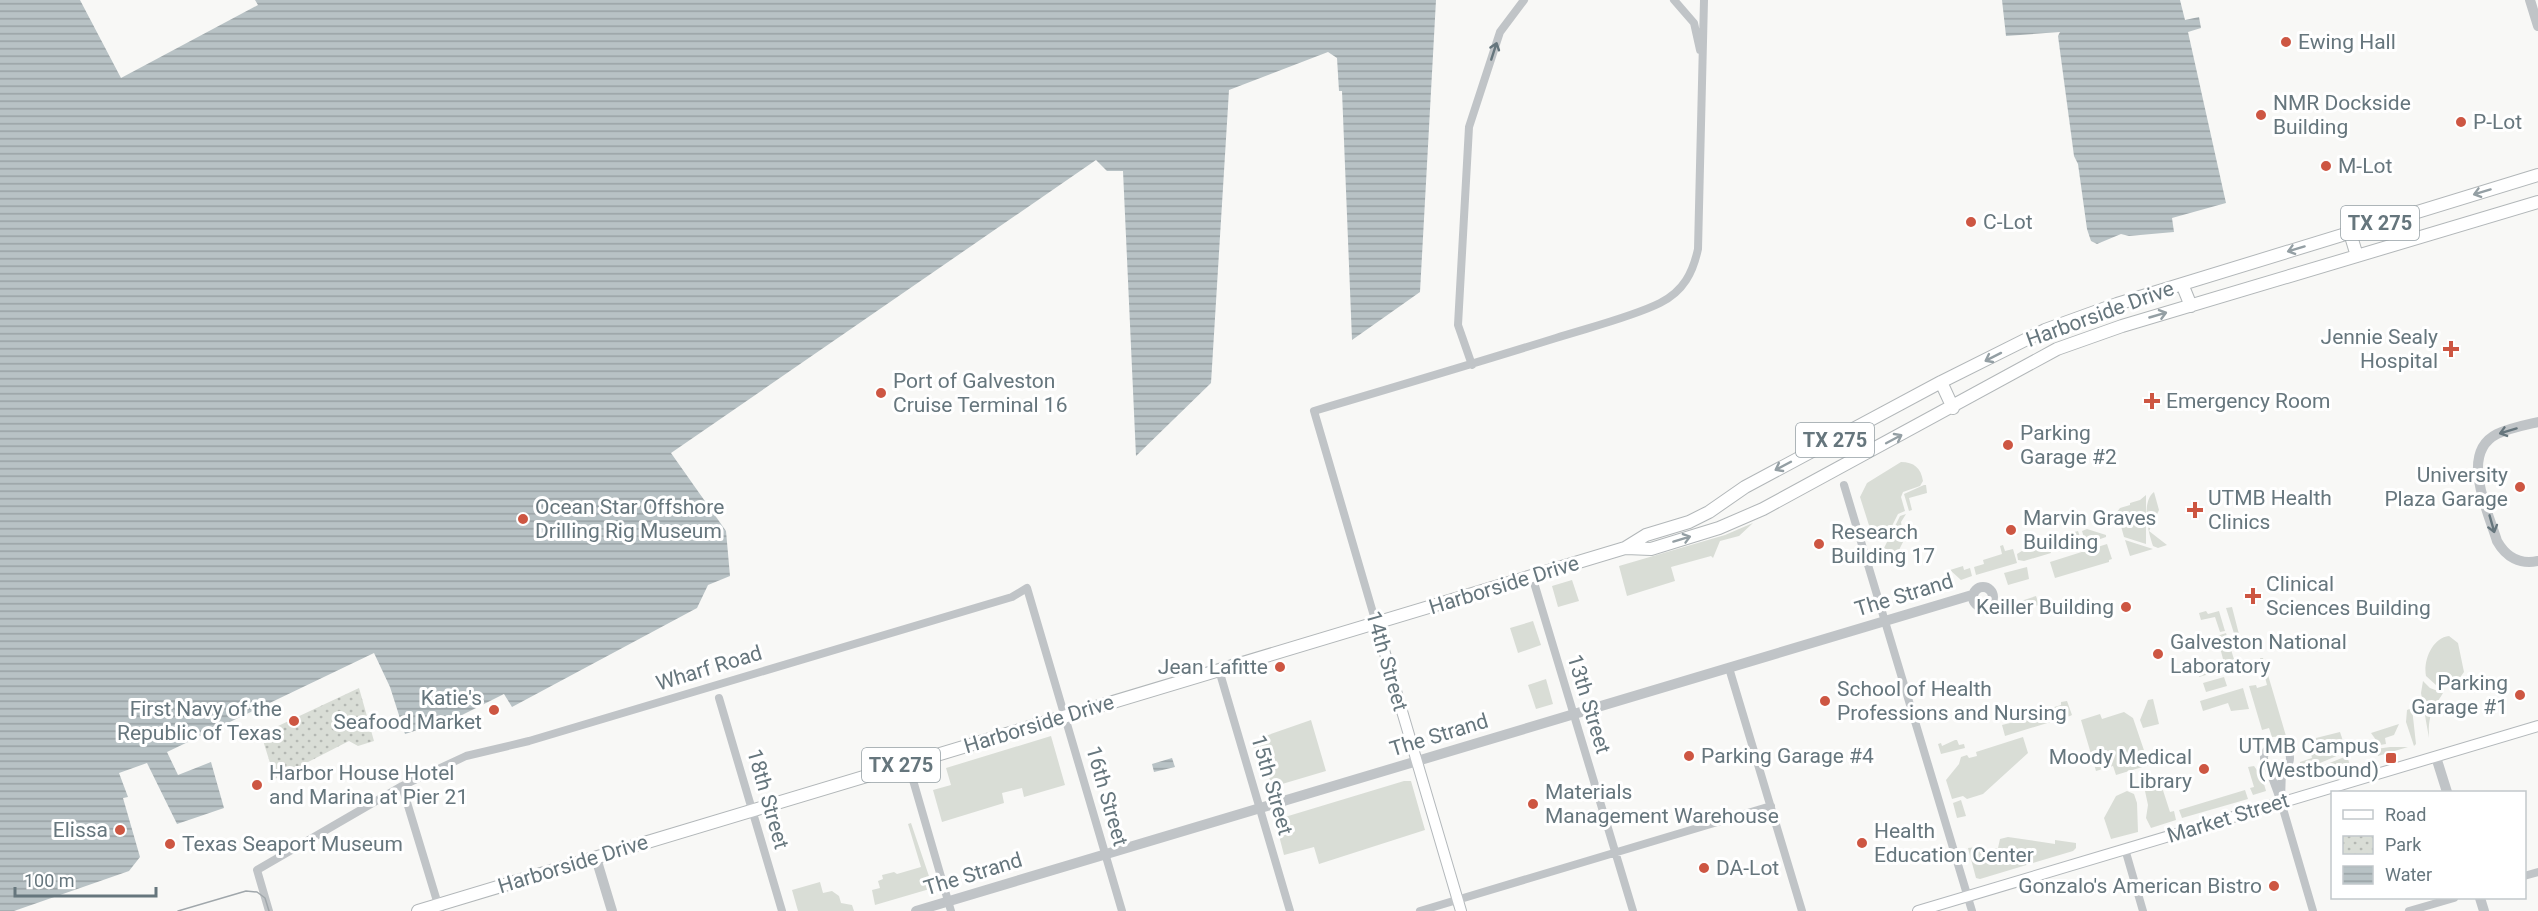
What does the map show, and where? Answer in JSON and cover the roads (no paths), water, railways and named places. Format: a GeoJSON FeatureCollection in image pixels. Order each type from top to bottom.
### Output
{"type":"FeatureCollection","features":[{"type":"Feature","properties":{"kind":"main road","name":"Harborside Drive"},"geometry":{"type":"LineString","coordinates":[[418,911],[439,908],[752,810],[1625,548],[1646,535],[1689,522],[1709,513],[1745,487],[1941,382],[2045,330],[2117,304],[2538,175]]}},
{"type":"Feature","properties":{"kind":"main road","name":"Harborside Drive"},"geometry":{"type":"LineString","coordinates":[[1625,548],[1651,549],[1719,528],[1763,509],[1953,408],[2057,349],[2122,326],[2538,202]]}},
{"type":"Feature","properties":{"kind":"main road"},"geometry":{"type":"LineString","coordinates":[[2350,233],[2357,256]]}},
{"type":"Feature","properties":{"kind":"main road"},"geometry":{"type":"LineString","coordinates":[[2182,284],[2191,306]]}},
{"type":"Feature","properties":{"kind":"main road"},"geometry":{"type":"LineString","coordinates":[[2045,330],[2057,349]]}},
{"type":"Feature","properties":{"kind":"main road"},"geometry":{"type":"LineString","coordinates":[[1941,382],[1953,408]]}},
{"type":"Feature","properties":{"kind":"main road","name":"14th Street"},"geometry":{"type":"LineString","coordinates":[[1376,623],[1461,911]]}},
{"type":"Feature","properties":{"kind":"main road","name":"Market Street"},"geometry":{"type":"LineString","coordinates":[[1918,911],[2538,726]]}},
{"type":"Feature","properties":{"kind":"street"},"geometry":{"type":"LineString","coordinates":[[1524,0],[1500,32],[1469,127],[1458,326],[1472,365],[1661,303],[1680,289],[1693,271],[1698,249],[1704,0]]}},
{"type":"Feature","properties":{"kind":"street"},"geometry":{"type":"LineString","coordinates":[[1674,0],[1694,23],[1702,61]]}},
{"type":"Feature","properties":{"kind":"street"},"geometry":{"type":"LineString","coordinates":[[2530,0],[2538,26]]}},
{"type":"Feature","properties":{"kind":"street","name":"14th Street"},"geometry":{"type":"LineString","coordinates":[[1376,623],[1314,411],[1472,365]]}},
{"type":"Feature","properties":{"kind":"street"},"geometry":{"type":"LineString","coordinates":[[2538,422],[2498,433],[2482,448],[2478,457],[2478,474],[2497,541],[2510,557],[2525,563],[2538,561]]}},
{"type":"Feature","properties":{"kind":"street"},"geometry":{"type":"LineString","coordinates":[[1844,485],[1972,911]]}},
{"type":"Feature","properties":{"kind":"street","name":"13th Street"},"geometry":{"type":"LineString","coordinates":[[1532,576],[1634,911]]}},
{"type":"Feature","properties":{"kind":"street","name":"16th Street"},"geometry":{"type":"LineString","coordinates":[[1027,588],[1122,911]]}},
{"type":"Feature","properties":{"kind":"street","name":"Wharf Road"},"geometry":{"type":"LineString","coordinates":[[269,911],[257,870],[402,786],[466,756],[529,741],[1012,597],[1027,588]]}},
{"type":"Feature","properties":{"kind":"street","name":"The Strand"},"geometry":{"type":"LineString","coordinates":[[916,911],[950,906],[1105,855],[1972,595]]}},
{"type":"Feature","properties":{"kind":"street"},"geometry":{"type":"LineString","coordinates":[[1729,668],[1802,911]]}},
{"type":"Feature","properties":{"kind":"street","name":"15th Street"},"geometry":{"type":"LineString","coordinates":[[1219,670],[1290,911]]}},
{"type":"Feature","properties":{"kind":"street","name":"18th Street"},"geometry":{"type":"LineString","coordinates":[[719,698],[782,911]]}},
{"type":"Feature","properties":{"kind":"street"},"geometry":{"type":"LineString","coordinates":[[2269,769],[2282,769],[2289,764],[2291,756],[2287,749],[2280,746],[2270,748],[2264,753],[2264,762],[2269,769],[2281,802],[2313,911]]}},
{"type":"Feature","properties":{"kind":"street"},"geometry":{"type":"LineString","coordinates":[[2436,757],[2447,791]]}},
{"type":"Feature","properties":{"kind":"street"},"geometry":{"type":"LineString","coordinates":[[908,763],[950,906]]}},
{"type":"Feature","properties":{"kind":"street"},"geometry":{"type":"LineString","coordinates":[[2281,802],[2282,769]]}},
{"type":"Feature","properties":{"kind":"street"},"geometry":{"type":"LineString","coordinates":[[402,786],[439,908]]}},
{"type":"Feature","properties":{"kind":"street"},"geometry":{"type":"LineString","coordinates":[[1420,911],[1771,806]]}},
{"type":"Feature","properties":{"kind":"street"},"geometry":{"type":"LineString","coordinates":[[2125,849],[2144,911]]}},
{"type":"Feature","properties":{"kind":"street"},"geometry":{"type":"LineString","coordinates":[[596,858],[612,911]]}},
{"type":"Feature","properties":{"kind":"street"},"geometry":{"type":"LineString","coordinates":[[2409,911],[2448,899]]}},
{"type":"Feature","properties":{"kind":"water"},"geometry":{"type":"Polygon","coordinates":[[[0,0],[80,0],[121,78],[258,5],[255,0],[1436,0],[1420,292],[1352,340],[1342,91],[1339,91],[1337,58],[1328,52],[1229,90],[1211,383],[1136,456],[1123,171],[1107,171],[1096,160],[671,453],[726,531],[730,576],[708,585],[697,608],[512,707],[504,694],[458,717],[405,734],[390,687],[374,653],[167,752],[178,775],[211,762],[224,808],[177,824],[147,763],[119,773],[128,797],[123,798],[140,857],[129,871],[14,911],[0,911],[0,0]]]}},
{"type":"Feature","properties":{"kind":"water"},"geometry":{"type":"Polygon","coordinates":[[[2002,0],[2180,0],[2185,20],[2199,17],[2201,28],[2188,32],[2226,203],[2172,218],[2174,232],[2129,236],[2121,234],[2097,244],[2091,241],[2087,229],[2078,164],[2074,156],[2058,36],[2060,32],[2006,36],[2002,0]]]}},
{"type":"Feature","properties":{"kind":"water"},"geometry":{"type":"Polygon","coordinates":[[[1172,758],[1175,767],[1154,772],[1152,764],[1172,758]]]}},
{"type":"Feature","properties":{"kind":"tram line"},"geometry":{"type":"LineString","coordinates":[[178,911],[246,891],[257,892],[265,898],[269,911]]}},
{"type":"Feature","properties":{"kind":"place","name":"Ewing Hall"},"geometry":{"type":"Point","coordinates":[2286,42]}},
{"type":"Feature","properties":{"kind":"place","name":"NMR Dockside Building"},"geometry":{"type":"Point","coordinates":[2261,115]}},
{"type":"Feature","properties":{"kind":"place","name":"P-Lot"},"geometry":{"type":"Point","coordinates":[2461,122]}},
{"type":"Feature","properties":{"kind":"place","name":"M-Lot"},"geometry":{"type":"Point","coordinates":[2326,166]}},
{"type":"Feature","properties":{"kind":"place","name":"C-Lot"},"geometry":{"type":"Point","coordinates":[1971,222]}},
{"type":"Feature","properties":{"kind":"place","name":"Jennie Sealy Hospital"},"geometry":{"type":"Point","coordinates":[2451,349]}},
{"type":"Feature","properties":{"kind":"place","name":"Port of Galveston Cruise Terminal 16"},"geometry":{"type":"Point","coordinates":[881,393]}},
{"type":"Feature","properties":{"kind":"place","name":"Emergency Room"},"geometry":{"type":"Point","coordinates":[2152,401]}},
{"type":"Feature","properties":{"kind":"place","name":"Parking Garage #2"},"geometry":{"type":"Point","coordinates":[2008,445]}},
{"type":"Feature","properties":{"kind":"place","name":"University Plaza Garage"},"geometry":{"type":"Point","coordinates":[2520,487]}},
{"type":"Feature","properties":{"kind":"place","name":"UTMB Health Clinics"},"geometry":{"type":"Point","coordinates":[2195,510]}},
{"type":"Feature","properties":{"kind":"place","name":"Ocean Star Offshore Drilling Rig Museum"},"geometry":{"type":"Point","coordinates":[523,519]}},
{"type":"Feature","properties":{"kind":"place","name":"Marvin Graves Building"},"geometry":{"type":"Point","coordinates":[2011,530]}},
{"type":"Feature","properties":{"kind":"place","name":"Research Building 17"},"geometry":{"type":"Point","coordinates":[1819,544]}},
{"type":"Feature","properties":{"kind":"place","name":"Clinical Sciences Building"},"geometry":{"type":"Point","coordinates":[2253,596]}},
{"type":"Feature","properties":{"kind":"place","name":"Keiller Building"},"geometry":{"type":"Point","coordinates":[2126,607]}},
{"type":"Feature","properties":{"kind":"place","name":"Galveston National Laboratory"},"geometry":{"type":"Point","coordinates":[2158,654]}},
{"type":"Feature","properties":{"kind":"place","name":"Jean Lafitte"},"geometry":{"type":"Point","coordinates":[1280,667]}},
{"type":"Feature","properties":{"kind":"place","name":"Parking Garage #1"},"geometry":{"type":"Point","coordinates":[2520,695]}},
{"type":"Feature","properties":{"kind":"place","name":"School of Health Professions and Nursing"},"geometry":{"type":"Point","coordinates":[1825,701]}},
{"type":"Feature","properties":{"kind":"place","name":"Katie's Seafood Market"},"geometry":{"type":"Point","coordinates":[494,710]}},
{"type":"Feature","properties":{"kind":"place","name":"First Navy of the Republic of Texas"},"geometry":{"type":"Point","coordinates":[294,721]}},
{"type":"Feature","properties":{"kind":"place","name":"Parking Garage #4"},"geometry":{"type":"Point","coordinates":[1689,756]}},
{"type":"Feature","properties":{"kind":"place","name":"UTMB Campus (Westbound)"},"geometry":{"type":"Point","coordinates":[2391,758]}},
{"type":"Feature","properties":{"kind":"place","name":"Moody Medical Library"},"geometry":{"type":"Point","coordinates":[2204,769]}},
{"type":"Feature","properties":{"kind":"place","name":"Harbor House Hotel and Marina at Pier 21"},"geometry":{"type":"Point","coordinates":[257,785]}},
{"type":"Feature","properties":{"kind":"place","name":"Materials Management Warehouse"},"geometry":{"type":"Point","coordinates":[1533,804]}},
{"type":"Feature","properties":{"kind":"place","name":"Elissa"},"geometry":{"type":"Point","coordinates":[120,830]}},
{"type":"Feature","properties":{"kind":"place","name":"Health Education Center"},"geometry":{"type":"Point","coordinates":[1862,843]}},
{"type":"Feature","properties":{"kind":"place","name":"Texas Seaport Museum"},"geometry":{"type":"Point","coordinates":[170,844]}},
{"type":"Feature","properties":{"kind":"place","name":"DA-Lot"},"geometry":{"type":"Point","coordinates":[1704,868]}},
{"type":"Feature","properties":{"kind":"place","name":"Gonzalo's American Bistro"},"geometry":{"type":"Point","coordinates":[2274,886]}}]}
